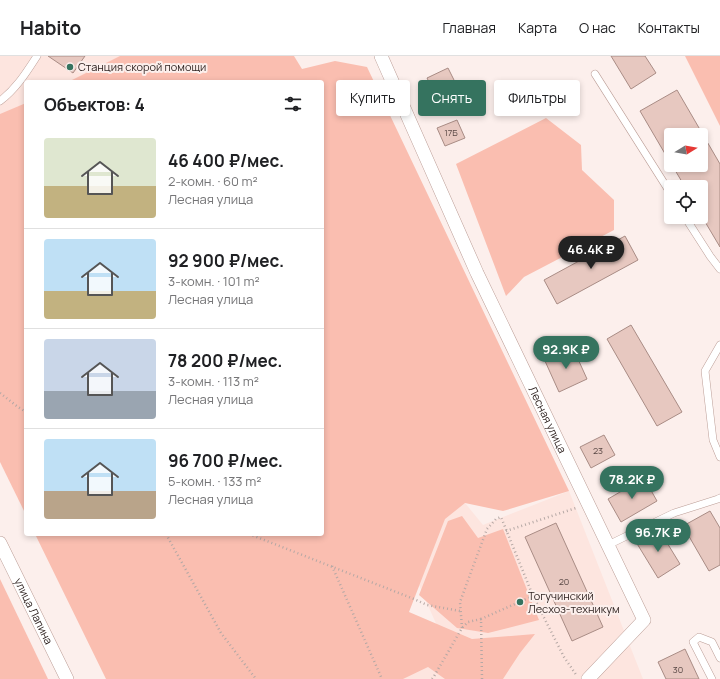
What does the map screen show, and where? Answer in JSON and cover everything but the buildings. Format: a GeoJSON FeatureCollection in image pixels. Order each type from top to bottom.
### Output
{"type":"FeatureCollection","features":[{"type":"Feature","properties":{"kind":"street","name":"Лесная улица"},"geometry":{"type":"LineString","coordinates":[[381,56],[477,273],[644,620],[588,679]]}},
{"type":"Feature","properties":{"kind":"street","name":"улица Лапина"},"geometry":{"type":"LineString","coordinates":[[0,543],[67,679]]}},
{"type":"Feature","properties":{"kind":"lane"},"geometry":{"type":"LineString","coordinates":[[0,101],[6,97],[21,80],[37,56]]}},
{"type":"Feature","properties":{"kind":"lane"},"geometry":{"type":"LineString","coordinates":[[595,74],[664,183]]}},
{"type":"Feature","properties":{"kind":"lane"},"geometry":{"type":"LineString","coordinates":[[689,224],[720,269]]}},
{"type":"Feature","properties":{"kind":"lane"},"geometry":{"type":"LineString","coordinates":[[720,346],[705,371],[713,440],[720,457]]}},
{"type":"Feature","properties":{"kind":"lane"},"geometry":{"type":"LineString","coordinates":[[608,544],[674,513],[720,498]]}},
{"type":"Feature","properties":{"kind":"lane"},"geometry":{"type":"LineString","coordinates":[[712,679],[693,642],[699,637],[712,642],[720,658]]}},
{"type":"Feature","properties":{"kind":"path"},"geometry":{"type":"LineString","coordinates":[[0,393],[24,411]]}},
{"type":"Feature","properties":{"kind":"path"},"geometry":{"type":"LineString","coordinates":[[506,530],[589,504]]}},
{"type":"Feature","properties":{"kind":"path"},"geometry":{"type":"LineString","coordinates":[[462,628],[460,602],[487,529],[496,519],[501,517],[533,596],[564,657],[578,679]]}},
{"type":"Feature","properties":{"kind":"path"},"geometry":{"type":"LineString","coordinates":[[167,536],[221,633],[256,679]]}},
{"type":"Feature","properties":{"kind":"path"},"geometry":{"type":"LineString","coordinates":[[254,536],[427,605],[460,611]]}},
{"type":"Feature","properties":{"kind":"path"},"geometry":{"type":"LineString","coordinates":[[332,566],[382,679]]}},
{"type":"Feature","properties":{"kind":"path"},"geometry":{"type":"LineString","coordinates":[[432,679],[462,628],[468,622],[481,619],[533,596]]}},
{"type":"Feature","properties":{"kind":"path"},"geometry":{"type":"LineString","coordinates":[[481,619],[482,679]]}},
{"type":"Feature","properties":{"kind":"shaded area"},"geometry":{"type":"Polygon","coordinates":[[[0,56],[136,56],[89,80],[24,80],[24,113],[0,124],[0,56]]]}},
{"type":"Feature","properties":{"kind":"shaded area"},"geometry":{"type":"Polygon","coordinates":[[[120,56],[294,56],[302,69],[335,61],[367,67],[373,80],[336,80],[336,116],[390,116],[569,491],[503,511],[465,503],[445,519],[409,612],[472,639],[535,634],[520,653],[503,679],[445,679],[428,667],[403,679],[106,679],[36,536],[324,536],[324,80],[72,80],[120,56]]]}},
{"type":"Feature","properties":{"kind":"shaded area"},"geometry":{"type":"Polygon","coordinates":[[[685,56],[720,56],[720,126],[685,56]]]}},
{"type":"Feature","properties":{"kind":"shaded area"},"geometry":{"type":"Polygon","coordinates":[[[24,104],[24,511],[0,462],[0,114],[24,104]]]}},
{"type":"Feature","properties":{"kind":"shaded area"},"geometry":{"type":"Polygon","coordinates":[[[546,118],[581,145],[582,170],[614,200],[614,230],[524,277],[506,296],[456,164],[546,118]]]}},
{"type":"Feature","properties":{"kind":"shaded area","name":"Тогучинский Лесхоз-техникум"},"geometry":{"type":"Polygon","coordinates":[[[569,491],[643,679],[388,679],[442,637],[411,567],[437,514],[465,503],[483,525],[569,491]]]}},
{"type":"Feature","properties":{"kind":"shaded area"},"geometry":{"type":"Polygon","coordinates":[[[462,516],[478,538],[503,529],[539,620],[488,633],[457,628],[419,595],[448,521],[462,516]]]}},
{"type":"Feature","properties":{"kind":"shaded area"},"geometry":{"type":"Polygon","coordinates":[[[0,579],[48,679],[0,679],[0,579]]]}},
{"type":"Feature","properties":{"kind":"place","name":"Станция скорой помощи"},"geometry":{"type":"Point","coordinates":[70,67]}},
{"type":"Feature","properties":{"kind":"place","name":"Тогучинский Лесхоз-техникум"},"geometry":{"type":"Point","coordinates":[520,602]}}]}
